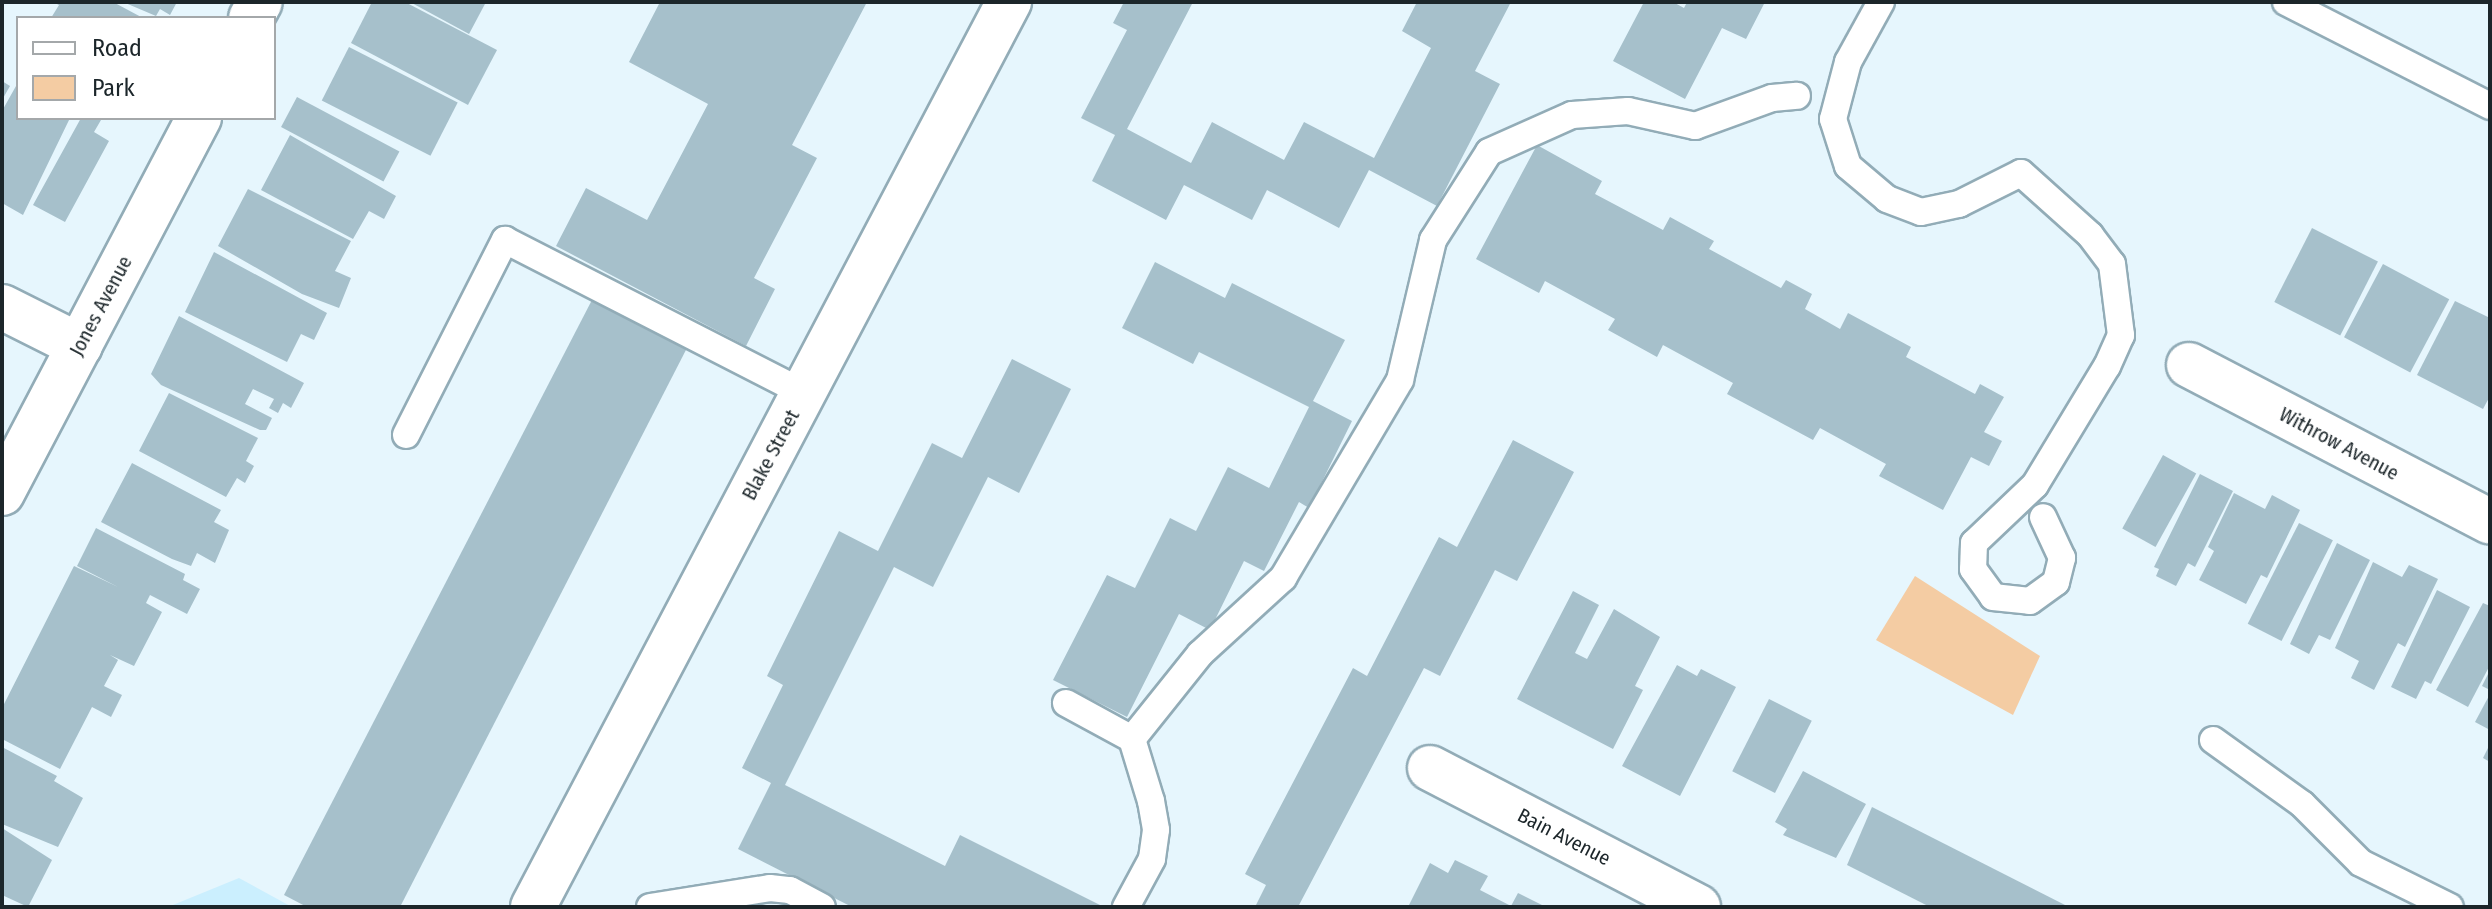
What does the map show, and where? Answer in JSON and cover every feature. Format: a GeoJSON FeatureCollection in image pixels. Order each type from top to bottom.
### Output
{"type":"FeatureCollection","features":[{"type":"Feature","properties":{"kind":"street","name":"Blake Street"},"geometry":{"type":"LineString","coordinates":[[533,907],[1009,2]]}},
{"type":"Feature","properties":{"kind":"street","name":"Jones Avenue"},"geometry":{"type":"LineString","coordinates":[[2,493],[198,120]]}},
{"type":"Feature","properties":{"kind":"street"},"geometry":{"type":"LineString","coordinates":[[2,307],[80,346]]}},
{"type":"Feature","properties":{"kind":"street","name":"Withrow Avenue"},"geometry":{"type":"LineString","coordinates":[[2189,365],[2490,522]]}},
{"type":"Feature","properties":{"kind":"street","name":"Bain Avenue"},"geometry":{"type":"LineString","coordinates":[[1430,768],[1698,907]]}},
{"type":"Feature","properties":{"kind":"lane"},"geometry":{"type":"LineString","coordinates":[[1881,2],[1848,62],[1833,119],[1848,166],[1887,199],[1921,212],[1959,204],[2021,173],[2090,235],[2112,264],[2121,335],[2107,366],[2035,485],[1974,543],[1973,569],[1993,597],[2030,601],[2056,582],[2062,558],[2043,517]]}},
{"type":"Feature","properties":{"kind":"lane"},"geometry":{"type":"LineString","coordinates":[[2286,2],[2490,106]]}},
{"type":"Feature","properties":{"kind":"lane"},"geometry":{"type":"LineString","coordinates":[[1132,739],[1200,654],[1283,578],[1400,380],[1433,240],[1489,152],[1572,115],[1628,111],[1695,126],[1772,98],[1797,96]]}},
{"type":"Feature","properties":{"kind":"lane"},"geometry":{"type":"LineString","coordinates":[[406,435],[505,240],[804,393]]}},
{"type":"Feature","properties":{"kind":"lane"},"geometry":{"type":"LineString","coordinates":[[1066,703],[1132,739],[1156,830],[1152,859],[1126,907]]}},
{"type":"Feature","properties":{"kind":"lane"},"geometry":{"type":"LineString","coordinates":[[2213,740],[2302,804],[2361,863],[2450,907]]}},
{"type":"Feature","properties":{"kind":"lane"},"geometry":{"type":"LineString","coordinates":[[650,907],[770,888],[790,890],[822,907]]}},
{"type":"Feature","properties":{"kind":"shaded area"},"geometry":{"type":"Polygon","coordinates":[[[239,878],[292,907],[168,907],[239,878]]]}},
{"type":"Feature","properties":{"kind":"green space"},"geometry":{"type":"Polygon","coordinates":[[[1915,576],[2040,656],[2013,715],[1876,640],[1915,576]]]}},
{"type":"Feature","properties":{"kind":"building"},"geometry":{"type":"Polygon","coordinates":[[[53,2],[113,2],[139,16],[52,16],[59,5],[53,2]]]}},
{"type":"Feature","properties":{"kind":"building"},"geometry":{"type":"Polygon","coordinates":[[[123,2],[177,2],[170,15],[160,9],[156,16],[123,2]]]}},
{"type":"Feature","properties":{"kind":"building"},"geometry":{"type":"Polygon","coordinates":[[[372,2],[405,2],[497,50],[468,105],[351,43],[372,2]]]}},
{"type":"Feature","properties":{"kind":"building"},"geometry":{"type":"Polygon","coordinates":[[[410,2],[486,2],[469,34],[410,2]]]}},
{"type":"Feature","properties":{"kind":"building"},"geometry":{"type":"Polygon","coordinates":[[[660,2],[867,2],[792,145],[817,158],[754,278],[775,289],[746,346],[556,246],[586,188],[647,220],[708,104],[629,62],[660,2]]]}},
{"type":"Feature","properties":{"kind":"building"},"geometry":{"type":"Polygon","coordinates":[[[1124,2],[1193,2],[1127,129],[1191,163],[1212,122],[1284,160],[1304,122],[1374,158],[1431,48],[1402,31],[1417,2],[1511,2],[1475,71],[1500,84],[1437,206],[1369,170],[1339,228],[1267,190],[1252,220],[1184,185],[1166,220],[1092,181],[1115,135],[1081,118],[1127,30],[1113,23],[1124,2]]]}},
{"type":"Feature","properties":{"kind":"building"},"geometry":{"type":"Polygon","coordinates":[[[1644,2],[1673,2],[1684,8],[1687,2],[1765,2],[1746,39],[1722,28],[1685,99],[1613,61],[1644,2]]]}},
{"type":"Feature","properties":{"kind":"building"},"geometry":{"type":"Polygon","coordinates":[[[349,47],[458,102],[430,156],[322,100],[349,47]]]}},
{"type":"Feature","properties":{"kind":"building"},"geometry":{"type":"Polygon","coordinates":[[[2,81],[10,86],[2,100],[2,81]]]}},
{"type":"Feature","properties":{"kind":"building"},"geometry":{"type":"Polygon","coordinates":[[[16,86],[16,120],[69,120],[23,215],[2,203],[2,111],[16,86]]]}},
{"type":"Feature","properties":{"kind":"building"},"geometry":{"type":"Polygon","coordinates":[[[297,97],[399,151],[383,181],[281,127],[297,97]]]}},
{"type":"Feature","properties":{"kind":"building"},"geometry":{"type":"Polygon","coordinates":[[[80,120],[101,120],[94,132],[109,141],[65,222],[33,205],[80,120]]]}},
{"type":"Feature","properties":{"kind":"building"},"geometry":{"type":"Polygon","coordinates":[[[290,135],[396,196],[384,219],[369,211],[353,239],[261,190],[290,135]]]}},
{"type":"Feature","properties":{"kind":"building"},"geometry":{"type":"Polygon","coordinates":[[[1537,145],[1602,181],[1595,194],[1663,230],[1670,217],[1714,241],[1709,249],[1781,288],[1786,280],[1812,294],[1805,309],[1840,329],[1848,313],[1911,347],[1906,357],[1975,394],[1980,384],[2004,397],[1984,432],[2002,441],[1989,466],[1971,457],[1943,510],[1879,476],[1886,464],[1820,428],[1813,440],[1727,394],[1733,383],[1663,345],[1657,357],[1608,330],[1615,319],[1545,281],[1539,293],[1476,259],[1537,145]]]}},
{"type":"Feature","properties":{"kind":"building"},"geometry":{"type":"Polygon","coordinates":[[[248,189],[351,241],[335,271],[351,278],[339,308],[302,294],[218,246],[248,189]]]}},
{"type":"Feature","properties":{"kind":"building"},"geometry":{"type":"Polygon","coordinates":[[[2312,228],[2378,262],[2340,336],[2274,302],[2312,228]]]}},
{"type":"Feature","properties":{"kind":"building"},"geometry":{"type":"Polygon","coordinates":[[[214,252],[327,313],[314,340],[301,334],[287,362],[185,312],[214,252]]]}},
{"type":"Feature","properties":{"kind":"building"},"geometry":{"type":"Polygon","coordinates":[[[1155,262],[1225,298],[1232,283],[1345,340],[1313,401],[1352,421],[1309,508],[1299,502],[1264,571],[1244,561],[1210,630],[1179,614],[1127,717],[1053,680],[1107,575],[1135,588],[1170,518],[1196,531],[1228,467],[1269,488],[1309,407],[1199,352],[1193,364],[1122,328],[1155,262]]]}},
{"type":"Feature","properties":{"kind":"building"},"geometry":{"type":"Polygon","coordinates":[[[2383,264],[2449,299],[2410,372],[2344,337],[2383,264]]]}},
{"type":"Feature","properties":{"kind":"building"},"geometry":{"type":"Polygon","coordinates":[[[593,298],[688,346],[400,907],[307,907],[284,895],[593,298]]]}},
{"type":"Feature","properties":{"kind":"building"},"geometry":{"type":"Polygon","coordinates":[[[2455,301],[2490,318],[2490,396],[2483,409],[2417,375],[2455,301]]]}},
{"type":"Feature","properties":{"kind":"building"},"geometry":{"type":"Polygon","coordinates":[[[179,316],[304,383],[291,408],[283,403],[278,413],[269,408],[274,399],[253,389],[245,404],[272,418],[266,430],[260,430],[161,385],[151,374],[179,316]]]}},
{"type":"Feature","properties":{"kind":"building"},"geometry":{"type":"Polygon","coordinates":[[[1012,359],[1071,389],[1019,493],[988,477],[933,587],[894,567],[785,785],[945,866],[960,835],[1104,907],[852,907],[738,849],[771,783],[742,768],[783,685],[767,676],[839,531],[878,551],[932,443],[962,458],[1012,359]]]}},
{"type":"Feature","properties":{"kind":"building"},"geometry":{"type":"Polygon","coordinates":[[[169,393],[258,438],[246,461],[254,466],[245,483],[237,478],[226,497],[139,451],[169,393]]]}},
{"type":"Feature","properties":{"kind":"building"},"geometry":{"type":"Polygon","coordinates":[[[1513,440],[1574,472],[1517,581],[1495,570],[1440,676],[1424,668],[1298,907],[1255,907],[1266,885],[1245,874],[1353,668],[1367,676],[1439,537],[1457,547],[1513,440]]]}},
{"type":"Feature","properties":{"kind":"building"},"geometry":{"type":"Polygon","coordinates":[[[2163,455],[2196,473],[2156,547],[2122,528],[2163,455]]]}},
{"type":"Feature","properties":{"kind":"building"},"geometry":{"type":"Polygon","coordinates":[[[132,463],[221,510],[214,522],[229,530],[215,563],[197,553],[191,566],[101,522],[132,463]]]}},
{"type":"Feature","properties":{"kind":"building"},"geometry":{"type":"Polygon","coordinates":[[[2200,474],[2233,491],[2195,567],[2188,563],[2176,586],[2156,576],[2159,569],[2154,567],[2200,474]]]}},
{"type":"Feature","properties":{"kind":"building"},"geometry":{"type":"Polygon","coordinates":[[[2234,493],[2265,509],[2272,495],[2300,510],[2267,578],[2261,575],[2246,604],[2199,580],[2214,551],[2208,547],[2234,493]]]}},
{"type":"Feature","properties":{"kind":"building"},"geometry":{"type":"Polygon","coordinates":[[[2299,523],[2333,540],[2282,641],[2248,624],[2299,523]]]}},
{"type":"Feature","properties":{"kind":"building"},"geometry":{"type":"Polygon","coordinates":[[[96,528],[185,574],[183,580],[200,589],[187,614],[150,595],[146,603],[162,612],[134,666],[110,655],[118,660],[104,686],[122,695],[111,717],[92,707],[60,769],[2,739],[2,708],[74,566],[118,587],[77,566],[96,528]]]}},
{"type":"Feature","properties":{"kind":"building"},"geometry":{"type":"Polygon","coordinates":[[[2337,543],[2370,560],[2330,640],[2319,635],[2309,654],[2290,644],[2337,543]]]}},
{"type":"Feature","properties":{"kind":"building"},"geometry":{"type":"Polygon","coordinates":[[[2373,562],[2402,577],[2409,565],[2438,579],[2405,647],[2398,643],[2374,690],[2351,678],[2359,661],[2335,648],[2373,562]]]}},
{"type":"Feature","properties":{"kind":"building"},"geometry":{"type":"Polygon","coordinates":[[[2437,590],[2470,607],[2431,684],[2425,681],[2416,699],[2391,687],[2437,590]]]}},
{"type":"Feature","properties":{"kind":"building"},"geometry":{"type":"Polygon","coordinates":[[[1573,591],[1599,605],[1575,653],[1587,659],[1614,609],[1660,637],[1635,686],[1643,690],[1613,749],[1517,699],[1573,591]]]}},
{"type":"Feature","properties":{"kind":"building"},"geometry":{"type":"Polygon","coordinates":[[[2483,603],[2490,606],[2490,665],[2468,707],[2436,690],[2483,603]]]}},
{"type":"Feature","properties":{"kind":"building"},"geometry":{"type":"Polygon","coordinates":[[[1677,665],[1697,676],[1701,669],[1736,687],[1680,796],[1622,766],[1677,665]]]}},
{"type":"Feature","properties":{"kind":"building"},"geometry":{"type":"Polygon","coordinates":[[[2490,670],[2490,690],[2482,686],[2490,670]]]}},
{"type":"Feature","properties":{"kind":"building"},"geometry":{"type":"Polygon","coordinates":[[[2490,694],[2490,730],[2475,722],[2490,694]]]}},
{"type":"Feature","properties":{"kind":"building"},"geometry":{"type":"Polygon","coordinates":[[[1769,699],[1812,721],[1775,793],[1732,771],[1769,699]]]}},
{"type":"Feature","properties":{"kind":"building"},"geometry":{"type":"Polygon","coordinates":[[[2490,744],[2490,762],[2483,758],[2490,744]]]}},
{"type":"Feature","properties":{"kind":"building"},"geometry":{"type":"Polygon","coordinates":[[[2,747],[57,776],[54,781],[83,798],[58,847],[2,824],[2,747]]]}},
{"type":"Feature","properties":{"kind":"building"},"geometry":{"type":"Polygon","coordinates":[[[1803,771],[1866,804],[1836,858],[1783,835],[1787,829],[1775,822],[1803,771]]]}},
{"type":"Feature","properties":{"kind":"building"},"geometry":{"type":"Polygon","coordinates":[[[1872,807],[2069,907],[1930,907],[1847,865],[1872,807]]]}},
{"type":"Feature","properties":{"kind":"building"},"geometry":{"type":"Polygon","coordinates":[[[2,828],[52,860],[28,907],[2,895],[2,828]]]}},
{"type":"Feature","properties":{"kind":"building"},"geometry":{"type":"Polygon","coordinates":[[[1455,860],[1488,876],[1480,890],[1511,906],[1518,893],[1546,907],[1408,907],[1430,863],[1448,873],[1455,860]]]}}]}
